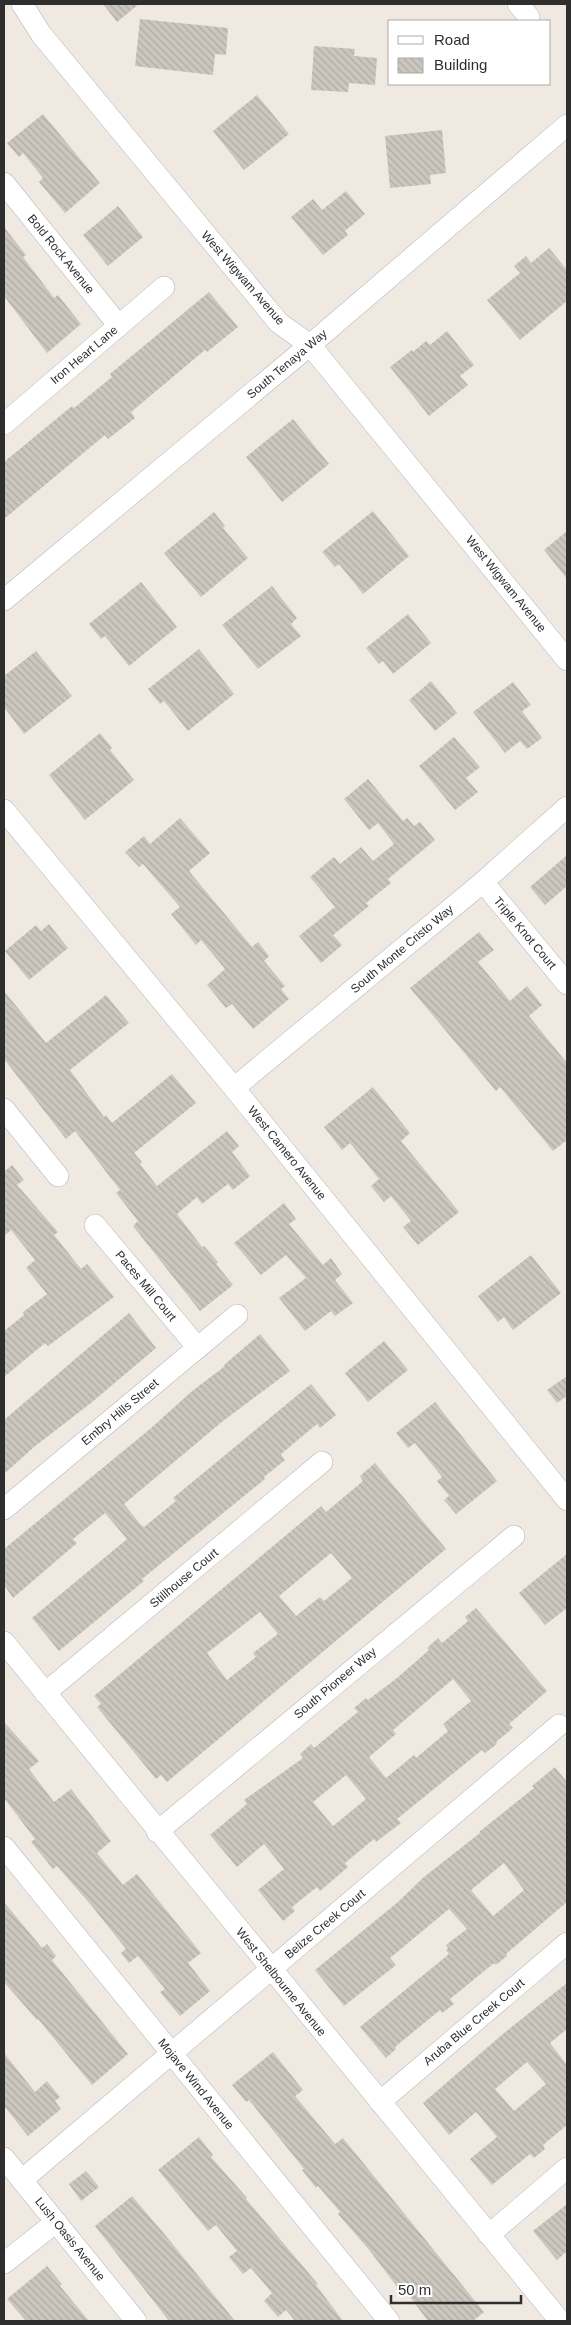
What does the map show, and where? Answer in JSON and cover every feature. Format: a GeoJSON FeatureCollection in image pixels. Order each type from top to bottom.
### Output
{"type":"FeatureCollection","features":[{"type":"Feature","properties":{"kind":"street","name":"West Wigwam Avenue"},"geometry":{"type":"LineString","coordinates":[[22,4],[41,34],[279,323],[310,345],[567,660]]}},
{"type":"Feature","properties":{"kind":"street","name":"South Tenaya Way"},"geometry":{"type":"LineString","coordinates":[[4,600],[310,345],[567,125]]}},
{"type":"Feature","properties":{"kind":"street","name":"Bold Rock Avenue"},"geometry":{"type":"LineString","coordinates":[[4,183],[119,326]]}},
{"type":"Feature","properties":{"kind":"street","name":"Iron Heart Lane"},"geometry":{"type":"LineString","coordinates":[[4,424],[164,287]]}},
{"type":"Feature","properties":{"kind":"street","name":"South Monte Cristo Way"},"geometry":{"type":"LineString","coordinates":[[234,1088],[483,882],[567,807]]}},
{"type":"Feature","properties":{"kind":"street","name":"West Camero Avenue"},"geometry":{"type":"LineString","coordinates":[[4,810],[565,1491]]}},
{"type":"Feature","properties":{"kind":"street","name":"Triple Knot Court"},"geometry":{"type":"LineString","coordinates":[[483,882],[567,984]]}},
{"type":"Feature","properties":{"kind":"street"},"geometry":{"type":"LineString","coordinates":[[4,1109],[58,1176]]}},
{"type":"Feature","properties":{"kind":"street","name":"Paces Mill Court"},"geometry":{"type":"LineString","coordinates":[[95,1225],[198,1348]]}},
{"type":"Feature","properties":{"kind":"street","name":"Embry Hills Street"},"geometry":{"type":"LineString","coordinates":[[4,1509],[237,1315]]}},
{"type":"Feature","properties":{"kind":"street","name":"Stillhouse Court"},"geometry":{"type":"LineString","coordinates":[[45,1693],[322,1462]]}},
{"type":"Feature","properties":{"kind":"street","name":"South Pioneer Way"},"geometry":{"type":"LineString","coordinates":[[157,1832],[514,1536]]}},
{"type":"Feature","properties":{"kind":"street","name":"West Shelbourne Avenue"},"geometry":{"type":"LineString","coordinates":[[4,1642],[157,1832],[560,2321]]}},
{"type":"Feature","properties":{"kind":"street","name":"Belize Creek Court"},"geometry":{"type":"LineString","coordinates":[[22,2180],[558,1726]]}},
{"type":"Feature","properties":{"kind":"street","name":"Mojave Wind Avenue"},"geometry":{"type":"LineString","coordinates":[[4,1847],[389,2321]]}},
{"type":"Feature","properties":{"kind":"street","name":"Aruba Blue Creek Court"},"geometry":{"type":"LineString","coordinates":[[380,2102],[567,1943]]}},
{"type":"Feature","properties":{"kind":"street","name":"Lush Oasis Avenue"},"geometry":{"type":"LineString","coordinates":[[4,2158],[136,2321]]}},
{"type":"Feature","properties":{"kind":"street"},"geometry":{"type":"LineString","coordinates":[[488,2235],[567,2168]]}},
{"type":"Feature","properties":{"kind":"street"},"geometry":{"type":"LineString","coordinates":[[4,2263],[56,2222]]}},
{"type":"Feature","properties":{"kind":"building"},"geometry":{"type":"Polygon","coordinates":[[[103,4],[139,4],[117,22],[103,4]]]}},
{"type":"Feature","properties":{"kind":"building"},"geometry":{"type":"Polygon","coordinates":[[[140,19],[228,28],[226,55],[215,54],[213,75],[135,66],[140,19]]]}},
{"type":"Feature","properties":{"kind":"building"},"geometry":{"type":"Polygon","coordinates":[[[314,46],[355,49],[354,56],[377,58],[375,85],[349,83],[348,92],[311,90],[314,46]]]}},
{"type":"Feature","properties":{"kind":"building"},"geometry":{"type":"Polygon","coordinates":[[[257,95],[289,134],[244,170],[213,131],[257,95]]]}},
{"type":"Feature","properties":{"kind":"building"},"geometry":{"type":"Polygon","coordinates":[[[43,114],[100,183],[65,213],[39,182],[43,178],[23,153],[19,157],[7,143],[43,114]]]}},
{"type":"Feature","properties":{"kind":"building"},"geometry":{"type":"Polygon","coordinates":[[[442,130],[446,173],[430,175],[431,184],[390,188],[385,136],[442,130]]]}},
{"type":"Feature","properties":{"kind":"building"},"geometry":{"type":"Polygon","coordinates":[[[346,191],[365,214],[345,231],[348,235],[323,255],[291,217],[313,199],[322,210],[346,191]]]}},
{"type":"Feature","properties":{"kind":"building"},"geometry":{"type":"Polygon","coordinates":[[[118,206],[143,237],[108,266],[83,235],[118,206]]]}},
{"type":"Feature","properties":{"kind":"building"},"geometry":{"type":"Polygon","coordinates":[[[4,227],[26,255],[23,257],[54,298],[58,295],[81,324],[47,353],[4,296],[4,227]]]}},
{"type":"Feature","properties":{"kind":"building"},"geometry":{"type":"Polygon","coordinates":[[[549,248],[567,270],[567,301],[520,340],[487,300],[520,273],[514,266],[526,256],[531,263],[549,248]]]}},
{"type":"Feature","properties":{"kind":"building"},"geometry":{"type":"Polygon","coordinates":[[[209,292],[238,327],[207,352],[205,350],[131,412],[135,418],[108,439],[105,435],[4,519],[4,462],[72,406],[74,408],[112,377],[110,374],[209,292]]]}},
{"type":"Feature","properties":{"kind":"building"},"geometry":{"type":"Polygon","coordinates":[[[447,331],[474,365],[460,376],[468,385],[429,416],[390,367],[426,341],[430,345],[447,331]]]}},
{"type":"Feature","properties":{"kind":"building"},"geometry":{"type":"Polygon","coordinates":[[[293,419],[329,464],[282,502],[246,457],[293,419]]]}},
{"type":"Feature","properties":{"kind":"building"},"geometry":{"type":"Polygon","coordinates":[[[373,511],[409,556],[363,594],[339,564],[335,567],[322,552],[373,511]]]}},
{"type":"Feature","properties":{"kind":"building"},"geometry":{"type":"Polygon","coordinates":[[[214,512],[225,526],[223,528],[248,558],[201,597],[164,553],[214,512]]]}},
{"type":"Feature","properties":{"kind":"building"},"geometry":{"type":"Polygon","coordinates":[[[567,531],[567,579],[544,550],[567,531]]]}},
{"type":"Feature","properties":{"kind":"building"},"geometry":{"type":"Polygon","coordinates":[[[141,582],[177,627],[129,666],[105,636],[101,639],[89,624],[141,582]]]}},
{"type":"Feature","properties":{"kind":"building"},"geometry":{"type":"Polygon","coordinates":[[[272,586],[297,618],[291,624],[301,636],[258,669],[222,625],[272,586]]]}},
{"type":"Feature","properties":{"kind":"building"},"geometry":{"type":"Polygon","coordinates":[[[408,614],[431,643],[393,674],[383,661],[379,664],[366,648],[408,614]]]}},
{"type":"Feature","properties":{"kind":"building"},"geometry":{"type":"Polygon","coordinates":[[[199,649],[234,694],[188,731],[164,701],[160,704],[148,689],[199,649]]]}},
{"type":"Feature","properties":{"kind":"building"},"geometry":{"type":"Polygon","coordinates":[[[36,651],[72,696],[24,734],[4,707],[4,676],[36,651]]]}},
{"type":"Feature","properties":{"kind":"building"},"geometry":{"type":"Polygon","coordinates":[[[431,681],[457,713],[435,731],[409,700],[431,681]]]}},
{"type":"Feature","properties":{"kind":"building"},"geometry":{"type":"Polygon","coordinates":[[[513,682],[531,705],[522,711],[542,738],[527,749],[520,741],[505,753],[473,712],[513,682]]]}},
{"type":"Feature","properties":{"kind":"building"},"geometry":{"type":"Polygon","coordinates":[[[100,733],[112,748],[110,750],[134,780],[85,820],[49,775],[100,733]]]}},
{"type":"Feature","properties":{"kind":"building"},"geometry":{"type":"Polygon","coordinates":[[[454,737],[480,767],[466,778],[478,792],[455,810],[419,766],[454,737]]]}},
{"type":"Feature","properties":{"kind":"building"},"geometry":{"type":"Polygon","coordinates":[[[368,779],[403,821],[407,818],[414,826],[420,822],[435,840],[388,879],[391,883],[366,903],[369,906],[333,935],[342,945],[321,963],[299,936],[335,907],[310,877],[334,857],[340,864],[361,847],[373,861],[394,844],[378,823],[369,830],[344,799],[368,779]]]}},
{"type":"Feature","properties":{"kind":"building"},"geometry":{"type":"Polygon","coordinates":[[[180,818],[210,853],[189,871],[252,947],[258,942],[269,956],[264,961],[285,986],[281,989],[289,999],[253,1029],[232,1004],[226,1008],[207,985],[225,969],[201,940],[196,945],[171,914],[180,907],[143,864],[139,867],[125,852],[144,836],[150,844],[180,818]]]}},
{"type":"Feature","properties":{"kind":"building"},"geometry":{"type":"Polygon","coordinates":[[[567,855],[567,886],[545,905],[530,887],[567,855]]]}},
{"type":"Feature","properties":{"kind":"building"},"geometry":{"type":"Polygon","coordinates":[[[49,924],[68,948],[29,980],[5,951],[36,925],[41,931],[49,924]]]}},
{"type":"Feature","properties":{"kind":"building"},"geometry":{"type":"Polygon","coordinates":[[[479,932],[494,950],[478,962],[510,1001],[527,986],[542,1005],[529,1016],[567,1063],[567,1140],[553,1151],[500,1087],[496,1091],[410,988],[479,932]]]}},
{"type":"Feature","properties":{"kind":"building"},"geometry":{"type":"Polygon","coordinates":[[[4,991],[46,1043],[106,995],[129,1023],[70,1070],[104,1117],[106,1115],[112,1123],[172,1074],[196,1103],[134,1153],[157,1186],[227,1131],[239,1146],[232,1152],[250,1176],[233,1190],[228,1184],[202,1204],[197,1197],[177,1214],[202,1247],[204,1246],[218,1262],[216,1264],[233,1285],[200,1311],[133,1226],[138,1221],[116,1193],[120,1190],[75,1131],[66,1139],[4,1059],[4,991]]]}},
{"type":"Feature","properties":{"kind":"building"},"geometry":{"type":"Polygon","coordinates":[[[373,1087],[410,1133],[401,1141],[459,1212],[418,1245],[403,1227],[411,1221],[391,1196],[384,1202],[371,1186],[379,1179],[350,1143],[342,1150],[324,1127],[373,1087]]]}},
{"type":"Feature","properties":{"kind":"building"},"geometry":{"type":"Polygon","coordinates":[[[12,1165],[24,1180],[17,1185],[58,1232],[54,1235],[81,1269],[87,1264],[114,1297],[48,1346],[45,1343],[4,1377],[4,1331],[24,1315],[23,1312],[47,1294],[26,1268],[35,1260],[11,1230],[4,1236],[4,1169],[5,1171],[12,1165]]]}},
{"type":"Feature","properties":{"kind":"building"},"geometry":{"type":"Polygon","coordinates":[[[284,1203],[296,1219],[289,1224],[323,1265],[331,1258],[342,1274],[335,1280],[353,1303],[335,1316],[331,1311],[305,1331],[279,1298],[306,1278],[286,1255],[261,1275],[234,1243],[284,1203]]]}},
{"type":"Feature","properties":{"kind":"building"},"geometry":{"type":"Polygon","coordinates":[[[531,1255],[561,1293],[513,1330],[504,1317],[498,1322],[478,1296],[531,1255]]]}},
{"type":"Feature","properties":{"kind":"building"},"geometry":{"type":"Polygon","coordinates":[[[129,1313],[156,1348],[91,1403],[34,1447],[4,1474],[4,1420],[129,1313]]]}},
{"type":"Feature","properties":{"kind":"building"},"geometry":{"type":"Polygon","coordinates":[[[260,1334],[290,1371],[223,1421],[124,1504],[141,1525],[144,1527],[176,1501],[173,1498],[311,1384],[336,1415],[320,1428],[317,1424],[281,1454],[285,1460],[264,1477],[265,1479],[142,1579],[144,1581],[59,1651],[32,1618],[127,1539],[105,1513],[73,1539],[77,1543],[13,1598],[4,1585],[4,1549],[150,1429],[260,1334]]]}},
{"type":"Feature","properties":{"kind":"building"},"geometry":{"type":"Polygon","coordinates":[[[384,1341],[408,1370],[368,1402],[345,1373],[384,1341]]]}},
{"type":"Feature","properties":{"kind":"building"},"geometry":{"type":"Polygon","coordinates":[[[567,1376],[567,1396],[557,1403],[547,1390],[567,1376]]]}},
{"type":"Feature","properties":{"kind":"building"},"geometry":{"type":"Polygon","coordinates":[[[435,1402],[497,1481],[456,1514],[444,1500],[449,1496],[437,1481],[442,1477],[415,1443],[408,1448],[396,1433],[435,1402]]]}},
{"type":"Feature","properties":{"kind":"building"},"geometry":{"type":"Polygon","coordinates":[[[375,1463],[446,1549],[167,1782],[161,1775],[156,1779],[97,1707],[101,1704],[94,1696],[321,1506],[326,1512],[363,1481],[360,1476],[375,1463]],[[331,1553],[279,1596],[296,1616],[320,1597],[324,1601],[352,1578],[331,1553]],[[260,1612],[207,1653],[227,1680],[256,1657],[253,1653],[278,1634],[260,1612]]]}},
{"type":"Feature","properties":{"kind":"building"},"geometry":{"type":"Polygon","coordinates":[[[567,1554],[567,1608],[545,1625],[519,1593],[567,1554]]]}},
{"type":"Feature","properties":{"kind":"building"},"geometry":{"type":"Polygon","coordinates":[[[476,1608],[547,1691],[509,1724],[513,1728],[496,1742],[497,1744],[485,1753],[482,1750],[397,1819],[401,1823],[376,1842],[374,1839],[345,1863],[348,1867],[320,1891],[317,1887],[292,1907],[295,1911],[283,1921],[258,1890],[284,1869],[264,1844],[237,1867],[210,1835],[247,1804],[244,1800],[303,1758],[300,1754],[311,1744],[314,1748],[358,1712],[354,1708],[397,1678],[429,1650],[427,1648],[438,1638],[442,1643],[468,1621],[465,1617],[476,1608]],[[453,1679],[393,1730],[396,1734],[369,1757],[386,1778],[414,1755],[416,1758],[448,1731],[443,1724],[471,1701],[453,1679]],[[346,1775],[313,1802],[333,1826],[366,1799],[346,1775]]]}},
{"type":"Feature","properties":{"kind":"building"},"geometry":{"type":"Polygon","coordinates":[[[4,1722],[39,1761],[29,1769],[54,1802],[71,1789],[111,1841],[97,1853],[123,1885],[137,1874],[201,1953],[188,1963],[210,1991],[180,2016],[160,1992],[165,1989],[138,1956],[129,1963],[121,1953],[126,1949],[91,1905],[57,1866],[53,1869],[31,1842],[35,1839],[4,1798],[4,1722]]]}},
{"type":"Feature","properties":{"kind":"building"},"geometry":{"type":"Polygon","coordinates":[[[555,1767],[567,1782],[567,1902],[506,1954],[507,1956],[496,1965],[494,1963],[450,1999],[454,2004],[442,2013],[440,2010],[395,2047],[396,2049],[386,2058],[360,2027],[449,1954],[446,1950],[448,1948],[446,1945],[467,1929],[449,1909],[390,1958],[396,1965],[344,2006],[315,1970],[398,1902],[424,1877],[534,1788],[532,1786],[555,1767]],[[504,1863],[471,1890],[493,1916],[524,1890],[504,1863]]]}},
{"type":"Feature","properties":{"kind":"building"},"geometry":{"type":"Polygon","coordinates":[[[4,1902],[42,1948],[47,1944],[56,1956],[52,1960],[128,2054],[92,2085],[38,2019],[4,1982],[4,1902]]]}},
{"type":"Feature","properties":{"kind":"building"},"geometry":{"type":"Polygon","coordinates":[[[567,1983],[567,2029],[550,2043],[567,2065],[567,2125],[543,2145],[545,2149],[534,2158],[530,2154],[492,2185],[470,2159],[497,2137],[478,2114],[476,2112],[449,2135],[423,2103],[504,2033],[567,1983]],[[527,2062],[495,2089],[514,2111],[546,2084],[527,2062]]]}},
{"type":"Feature","properties":{"kind":"building"},"geometry":{"type":"Polygon","coordinates":[[[273,2052],[303,2090],[295,2096],[335,2144],[343,2138],[484,2312],[473,2321],[428,2321],[407,2293],[404,2296],[370,2251],[338,2214],[340,2212],[318,2186],[316,2188],[302,2170],[304,2169],[249,2100],[246,2102],[232,2085],[273,2052]]]}},
{"type":"Feature","properties":{"kind":"building"},"geometry":{"type":"Polygon","coordinates":[[[4,2053],[35,2092],[47,2081],[60,2097],[55,2101],[61,2109],[28,2136],[4,2106],[4,2053]]]}},
{"type":"Feature","properties":{"kind":"building"},"geometry":{"type":"Polygon","coordinates":[[[199,2137],[213,2155],[211,2157],[318,2284],[316,2285],[343,2321],[295,2321],[286,2310],[278,2317],[264,2301],[272,2293],[251,2268],[243,2274],[229,2257],[237,2251],[216,2225],[208,2231],[158,2170],[199,2137]]]}},
{"type":"Feature","properties":{"kind":"building"},"geometry":{"type":"Polygon","coordinates":[[[86,2171],[99,2187],[81,2201],[69,2184],[86,2171]]]}},
{"type":"Feature","properties":{"kind":"building"},"geometry":{"type":"Polygon","coordinates":[[[132,2196],[235,2321],[169,2321],[95,2226],[132,2196]]]}},
{"type":"Feature","properties":{"kind":"building"},"geometry":{"type":"Polygon","coordinates":[[[567,2204],[567,2251],[557,2260],[533,2231],[567,2204]]]}},
{"type":"Feature","properties":{"kind":"building"},"geometry":{"type":"Polygon","coordinates":[[[47,2266],[62,2284],[60,2286],[89,2321],[26,2321],[7,2299],[47,2266]]]}}]}
